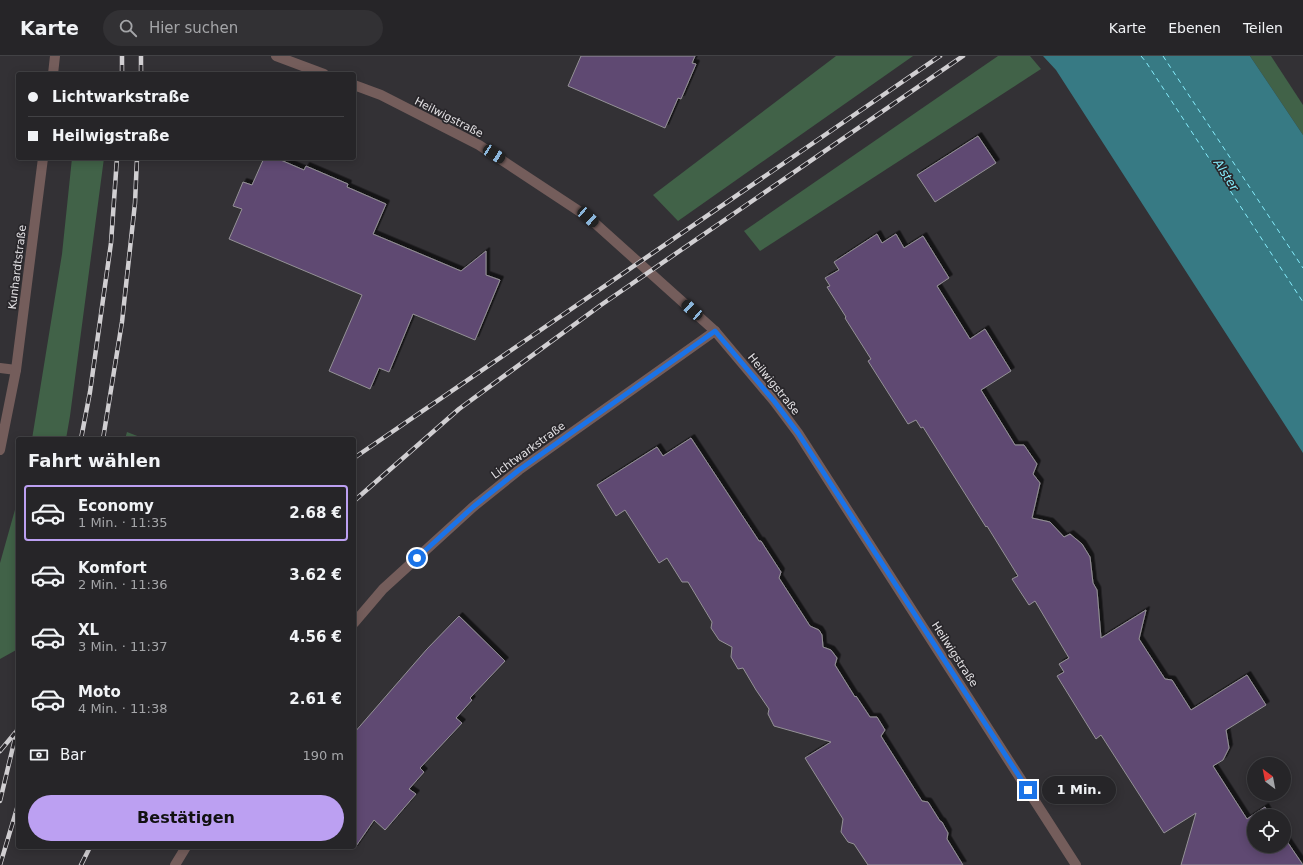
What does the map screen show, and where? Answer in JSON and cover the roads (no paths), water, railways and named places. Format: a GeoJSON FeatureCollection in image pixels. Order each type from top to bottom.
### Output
{"type":"FeatureCollection","features":[{"type":"Feature","properties":{"kind":"street"},"geometry":{"type":"LineString","coordinates":[[53,72],[56,56]]}},
{"type":"Feature","properties":{"kind":"street"},"geometry":{"type":"LineString","coordinates":[[276,56],[319,72]]}},
{"type":"Feature","properties":{"kind":"street","name":"Heilwigstraße"},"geometry":{"type":"LineString","coordinates":[[356,86],[381,95],[479,145],[588,217],[715,331],[774,401],[798,433],[1076,865]]}},
{"type":"Feature","properties":{"kind":"street","name":"Kunhardtstraße"},"geometry":{"type":"LineString","coordinates":[[0,450],[16,370],[43,160]]}},
{"type":"Feature","properties":{"kind":"street","name":"Lichtwarkstraße"},"geometry":{"type":"LineString","coordinates":[[356,621],[383,589],[473,507],[519,470],[715,331]]}},
{"type":"Feature","properties":{"kind":"street"},"geometry":{"type":"LineString","coordinates":[[0,368],[16,370]]}},
{"type":"Feature","properties":{"kind":"street"},"geometry":{"type":"LineString","coordinates":[[175,865],[185,849]]}},
{"type":"Feature","properties":{"kind":"water","name":"Alster"},"geometry":{"type":"Polygon","coordinates":[[[1043,56],[1250,56],[1303,135],[1303,453],[1056,70],[1043,56]]]}},
{"type":"Feature","properties":{"kind":"railway"},"geometry":{"type":"LineString","coordinates":[[122,56],[122,72]]}},
{"type":"Feature","properties":{"kind":"railway"},"geometry":{"type":"LineString","coordinates":[[141,56],[141,72]]}},
{"type":"Feature","properties":{"kind":"railway"},"geometry":{"type":"LineString","coordinates":[[356,457],[940,56]]}},
{"type":"Feature","properties":{"kind":"railway"},"geometry":{"type":"LineString","coordinates":[[356,499],[459,409],[601,305],[963,56]]}},
{"type":"Feature","properties":{"kind":"railway"},"geometry":{"type":"LineString","coordinates":[[81,437],[90,392],[111,243],[117,160]]}},
{"type":"Feature","properties":{"kind":"railway"},"geometry":{"type":"LineString","coordinates":[[103,437],[122,322],[135,203],[137,160]]}},
{"type":"Feature","properties":{"kind":"railway"},"geometry":{"type":"LineString","coordinates":[[0,751],[15,733]]}},
{"type":"Feature","properties":{"kind":"railway"},"geometry":{"type":"LineString","coordinates":[[0,801],[16,734]]}},
{"type":"Feature","properties":{"kind":"railway"},"geometry":{"type":"LineString","coordinates":[[0,865],[16,812]]}},
{"type":"Feature","properties":{"kind":"railway"},"geometry":{"type":"LineString","coordinates":[[81,865],[89,849]]}}]}
